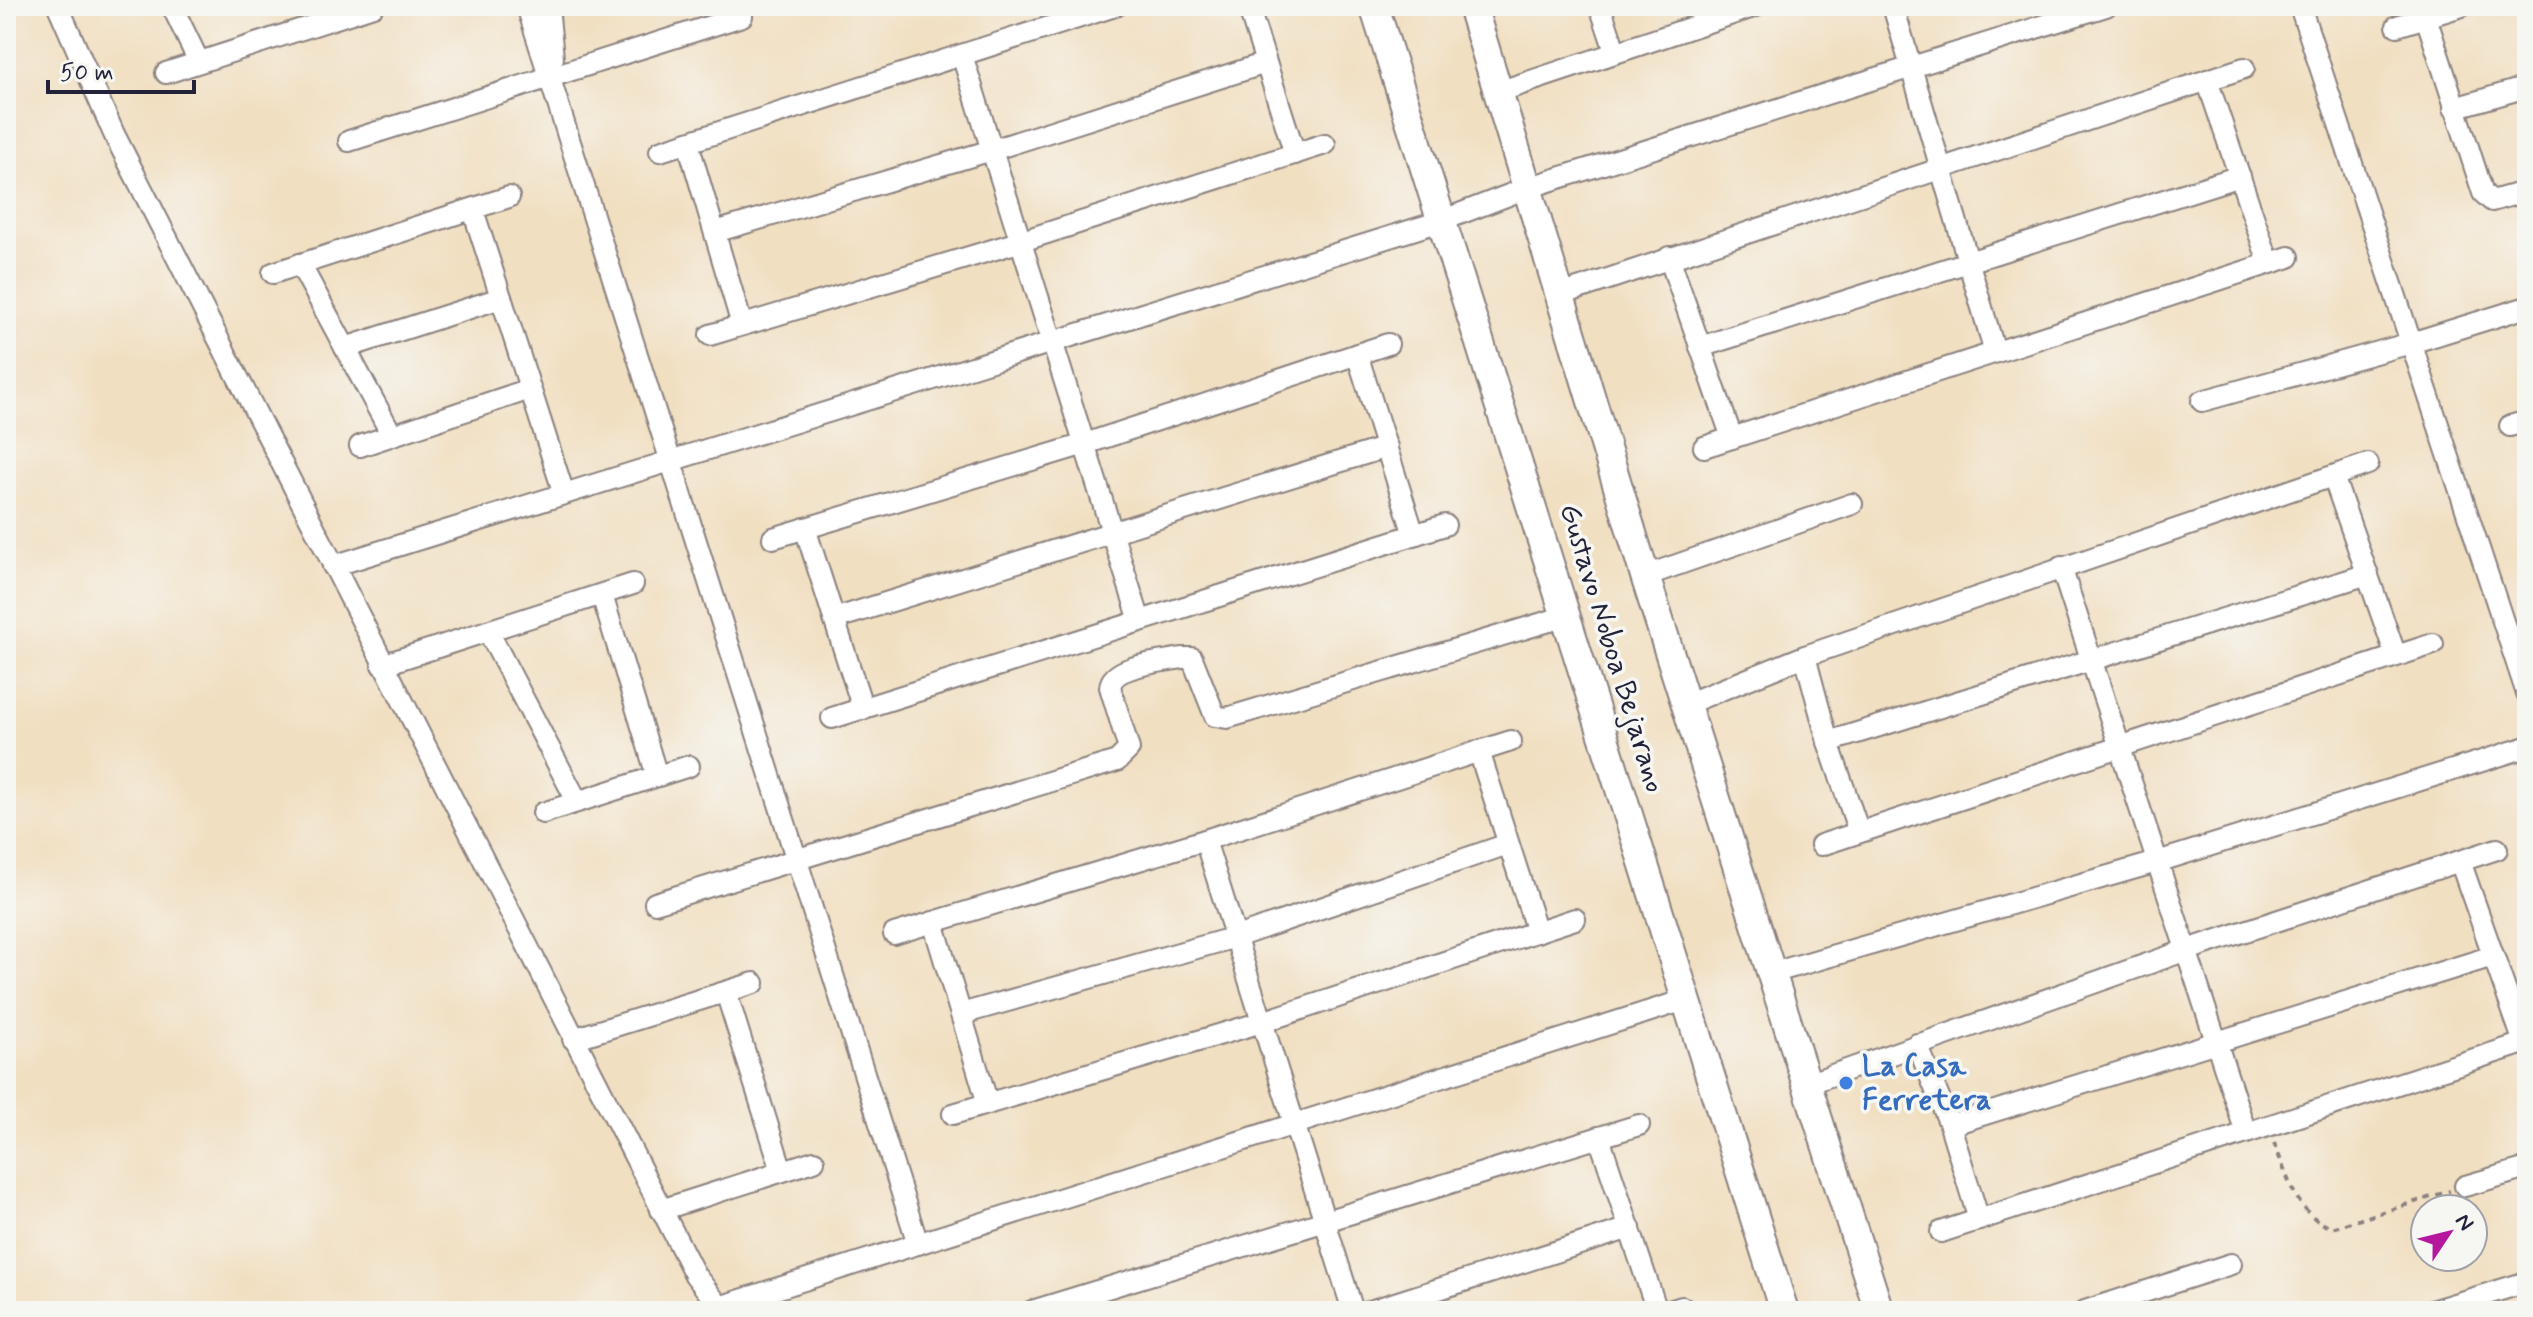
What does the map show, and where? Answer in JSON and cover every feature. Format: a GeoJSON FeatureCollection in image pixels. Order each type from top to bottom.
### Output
{"type":"FeatureCollection","features":[{"type":"Feature","properties":{"kind":"street"},"geometry":{"type":"LineString","coordinates":[[58,6],[114,134],[382,665],[695,1275],[721,1309],[1685,1000]]}},
{"type":"Feature","properties":{"kind":"street"},"geometry":{"type":"LineString","coordinates":[[172,6],[199,62]]}},
{"type":"Feature","properties":{"kind":"street"},"geometry":{"type":"LineString","coordinates":[[166,73],[373,6]]}},
{"type":"Feature","properties":{"kind":"street"},"geometry":{"type":"LineString","coordinates":[[527,6],[552,76],[918,1244]]}},
{"type":"Feature","properties":{"kind":"street"},"geometry":{"type":"LineString","coordinates":[[548,6],[552,76]]}},
{"type":"Feature","properties":{"kind":"street"},"geometry":{"type":"LineString","coordinates":[[660,151],[1115,6]]}},
{"type":"Feature","properties":{"kind":"street"},"geometry":{"type":"LineString","coordinates":[[1248,6],[1295,154]]}},
{"type":"Feature","properties":{"kind":"street","name":"Gustavo Noboa Bejarano"},"geometry":{"type":"LineString","coordinates":[[1374,6],[1784,1311]]}},
{"type":"Feature","properties":{"kind":"street","name":"Gustavo Noboa Bejarano"},"geometry":{"type":"LineString","coordinates":[[1472,6],[1645,576],[1879,1311]]}},
{"type":"Feature","properties":{"kind":"street"},"geometry":{"type":"LineString","coordinates":[[1600,6],[1615,51]]}},
{"type":"Feature","properties":{"kind":"street"},"geometry":{"type":"LineString","coordinates":[[1498,92],[1756,6]]}},
{"type":"Feature","properties":{"kind":"street"},"geometry":{"type":"LineString","coordinates":[[1893,6],[1995,352]]}},
{"type":"Feature","properties":{"kind":"street"},"geometry":{"type":"LineString","coordinates":[[333,566],[1441,221],[1527,188],[2106,6]]}},
{"type":"Feature","properties":{"kind":"street"},"geometry":{"type":"LineString","coordinates":[[2300,6],[2527,694]]}},
{"type":"Feature","properties":{"kind":"street"},"geometry":{"type":"LineString","coordinates":[[2397,26],[2462,6]]}},
{"type":"Feature","properties":{"kind":"street"},"geometry":{"type":"LineString","coordinates":[[349,141],[742,16]]}},
{"type":"Feature","properties":{"kind":"street"},"geometry":{"type":"LineString","coordinates":[[2426,17],[2483,193],[2492,201],[2527,191]]}},
{"type":"Feature","properties":{"kind":"street"},"geometry":{"type":"LineString","coordinates":[[962,55],[1140,621]]}},
{"type":"Feature","properties":{"kind":"street"},"geometry":{"type":"LineString","coordinates":[[715,232],[992,150],[1266,63]]}},
{"type":"Feature","properties":{"kind":"street"},"geometry":{"type":"LineString","coordinates":[[1560,295],[2244,68]]}},
{"type":"Feature","properties":{"kind":"street"},"geometry":{"type":"LineString","coordinates":[[1704,447],[2279,260],[2240,176],[2207,80]]}},
{"type":"Feature","properties":{"kind":"street"},"geometry":{"type":"LineString","coordinates":[[2454,108],[2527,87]]}},
{"type":"Feature","properties":{"kind":"street"},"geometry":{"type":"LineString","coordinates":[[688,143],[742,325]]}},
{"type":"Feature","properties":{"kind":"street"},"geometry":{"type":"LineString","coordinates":[[710,335],[1022,241],[1325,144]]}},
{"type":"Feature","properties":{"kind":"street"},"geometry":{"type":"LineString","coordinates":[[1700,347],[2240,176]]}},
{"type":"Feature","properties":{"kind":"street"},"geometry":{"type":"LineString","coordinates":[[273,273],[509,197]]}},
{"type":"Feature","properties":{"kind":"street"},"geometry":{"type":"LineString","coordinates":[[473,210],[564,494]]}},
{"type":"Feature","properties":{"kind":"street"},"geometry":{"type":"LineString","coordinates":[[1669,257],[1732,438]]}},
{"type":"Feature","properties":{"kind":"street"},"geometry":{"type":"LineString","coordinates":[[300,264],[392,435]]}},
{"type":"Feature","properties":{"kind":"street"},"geometry":{"type":"LineString","coordinates":[[345,348],[501,298]]}},
{"type":"Feature","properties":{"kind":"street"},"geometry":{"type":"LineString","coordinates":[[2202,401],[2527,307]]}},
{"type":"Feature","properties":{"kind":"street"},"geometry":{"type":"LineString","coordinates":[[773,538],[1085,444],[1388,344]]}},
{"type":"Feature","properties":{"kind":"street"},"geometry":{"type":"LineString","coordinates":[[1357,354],[1414,535]]}},
{"type":"Feature","properties":{"kind":"street"},"geometry":{"type":"LineString","coordinates":[[360,446],[530,389]]}},
{"type":"Feature","properties":{"kind":"street"},"geometry":{"type":"LineString","coordinates":[[834,619],[1387,447]]}},
{"type":"Feature","properties":{"kind":"street"},"geometry":{"type":"LineString","coordinates":[[1686,704],[1805,656],[2368,464]]}},
{"type":"Feature","properties":{"kind":"street"},"geometry":{"type":"LineString","coordinates":[[2333,476],[2396,656]]}},
{"type":"Feature","properties":{"kind":"street"},"geometry":{"type":"LineString","coordinates":[[1645,576],[1852,504]]}},
{"type":"Feature","properties":{"kind":"street"},"geometry":{"type":"LineString","coordinates":[[832,718],[1445,525]]}},
{"type":"Feature","properties":{"kind":"street"},"geometry":{"type":"LineString","coordinates":[[805,528],[863,709]]}},
{"type":"Feature","properties":{"kind":"street"},"geometry":{"type":"LineString","coordinates":[[2061,567],[2246,1133]]}},
{"type":"Feature","properties":{"kind":"street"},"geometry":{"type":"LineString","coordinates":[[1828,742],[2368,574]]}},
{"type":"Feature","properties":{"kind":"street"},"geometry":{"type":"LineString","coordinates":[[382,665],[633,584]]}},
{"type":"Feature","properties":{"kind":"street"},"geometry":{"type":"LineString","coordinates":[[602,595],[657,776]]}},
{"type":"Feature","properties":{"kind":"street"},"geometry":{"type":"LineString","coordinates":[[655,903],[1117,761],[1129,749],[1110,687],[1110,679],[1118,671],[1192,658],[1215,716],[1227,718],[1566,616]]}},
{"type":"Feature","properties":{"kind":"street"},"geometry":{"type":"LineString","coordinates":[[488,631],[577,801]]}},
{"type":"Feature","properties":{"kind":"street"},"geometry":{"type":"LineString","coordinates":[[1821,845],[2433,644]]}},
{"type":"Feature","properties":{"kind":"street"},"geometry":{"type":"LineString","coordinates":[[1805,656],[1828,742],[1859,832]]}},
{"type":"Feature","properties":{"kind":"street"},"geometry":{"type":"LineString","coordinates":[[894,934],[1205,840],[1511,741]]}},
{"type":"Feature","properties":{"kind":"street"},"geometry":{"type":"LineString","coordinates":[[1772,973],[2157,862],[2527,747]]}},
{"type":"Feature","properties":{"kind":"street"},"geometry":{"type":"LineString","coordinates":[[1479,751],[1537,932]]}},
{"type":"Feature","properties":{"kind":"street"},"geometry":{"type":"LineString","coordinates":[[543,813],[689,766]]}},
{"type":"Feature","properties":{"kind":"street"},"geometry":{"type":"LineString","coordinates":[[1205,840],[1353,1311]]}},
{"type":"Feature","properties":{"kind":"street"},"geometry":{"type":"LineString","coordinates":[[961,1014],[1236,937],[1508,844]]}},
{"type":"Feature","properties":{"kind":"street"},"geometry":{"type":"LineString","coordinates":[[1807,1084],[2187,950],[2497,849]]}},
{"type":"Feature","properties":{"kind":"street"},"geometry":{"type":"LineString","coordinates":[[1941,1232],[2526,1042],[2460,861]]}},
{"type":"Feature","properties":{"kind":"street"},"geometry":{"type":"LineString","coordinates":[[953,1114],[1262,1022],[1575,919]]}},
{"type":"Feature","properties":{"kind":"street"},"geometry":{"type":"LineString","coordinates":[[933,922],[988,1104]]}},
{"type":"Feature","properties":{"kind":"street"},"geometry":{"type":"LineString","coordinates":[[1950,1125],[2493,956]]}},
{"type":"Feature","properties":{"kind":"street"},"geometry":{"type":"LineString","coordinates":[[573,1039],[754,983]]}},
{"type":"Feature","properties":{"kind":"street"},"geometry":{"type":"LineString","coordinates":[[726,992],[782,1171]]}},
{"type":"Feature","properties":{"kind":"street"},"geometry":{"type":"LineString","coordinates":[[1917,1044],[1950,1125],[1979,1220]]}},
{"type":"Feature","properties":{"kind":"street"},"geometry":{"type":"LineString","coordinates":[[1032,1311],[1639,1125]]}},
{"type":"Feature","properties":{"kind":"street"},"geometry":{"type":"LineString","coordinates":[[1599,1137],[1657,1311]]}},
{"type":"Feature","properties":{"kind":"street"},"geometry":{"type":"LineString","coordinates":[[661,1210],[814,1161]]}},
{"type":"Feature","properties":{"kind":"street"},"geometry":{"type":"LineString","coordinates":[[2465,1186],[2527,1168]]}},
{"type":"Feature","properties":{"kind":"street"},"geometry":{"type":"LineString","coordinates":[[1370,1311],[1630,1228]]}},
{"type":"Feature","properties":{"kind":"street"},"geometry":{"type":"LineString","coordinates":[[2085,1311],[2231,1264]]}},
{"type":"Feature","properties":{"kind":"street"},"geometry":{"type":"LineString","coordinates":[[2431,1311],[2527,1282]]}},
{"type":"Feature","properties":{"kind":"path"},"geometry":{"type":"LineString","coordinates":[[2268,1126],[2299,1204],[2318,1223],[2332,1228],[2465,1186]]}},
{"type":"Feature","properties":{"kind":"place","name":"La Casa Ferretera"},"geometry":{"type":"Point","coordinates":[1846,1083]}}]}
